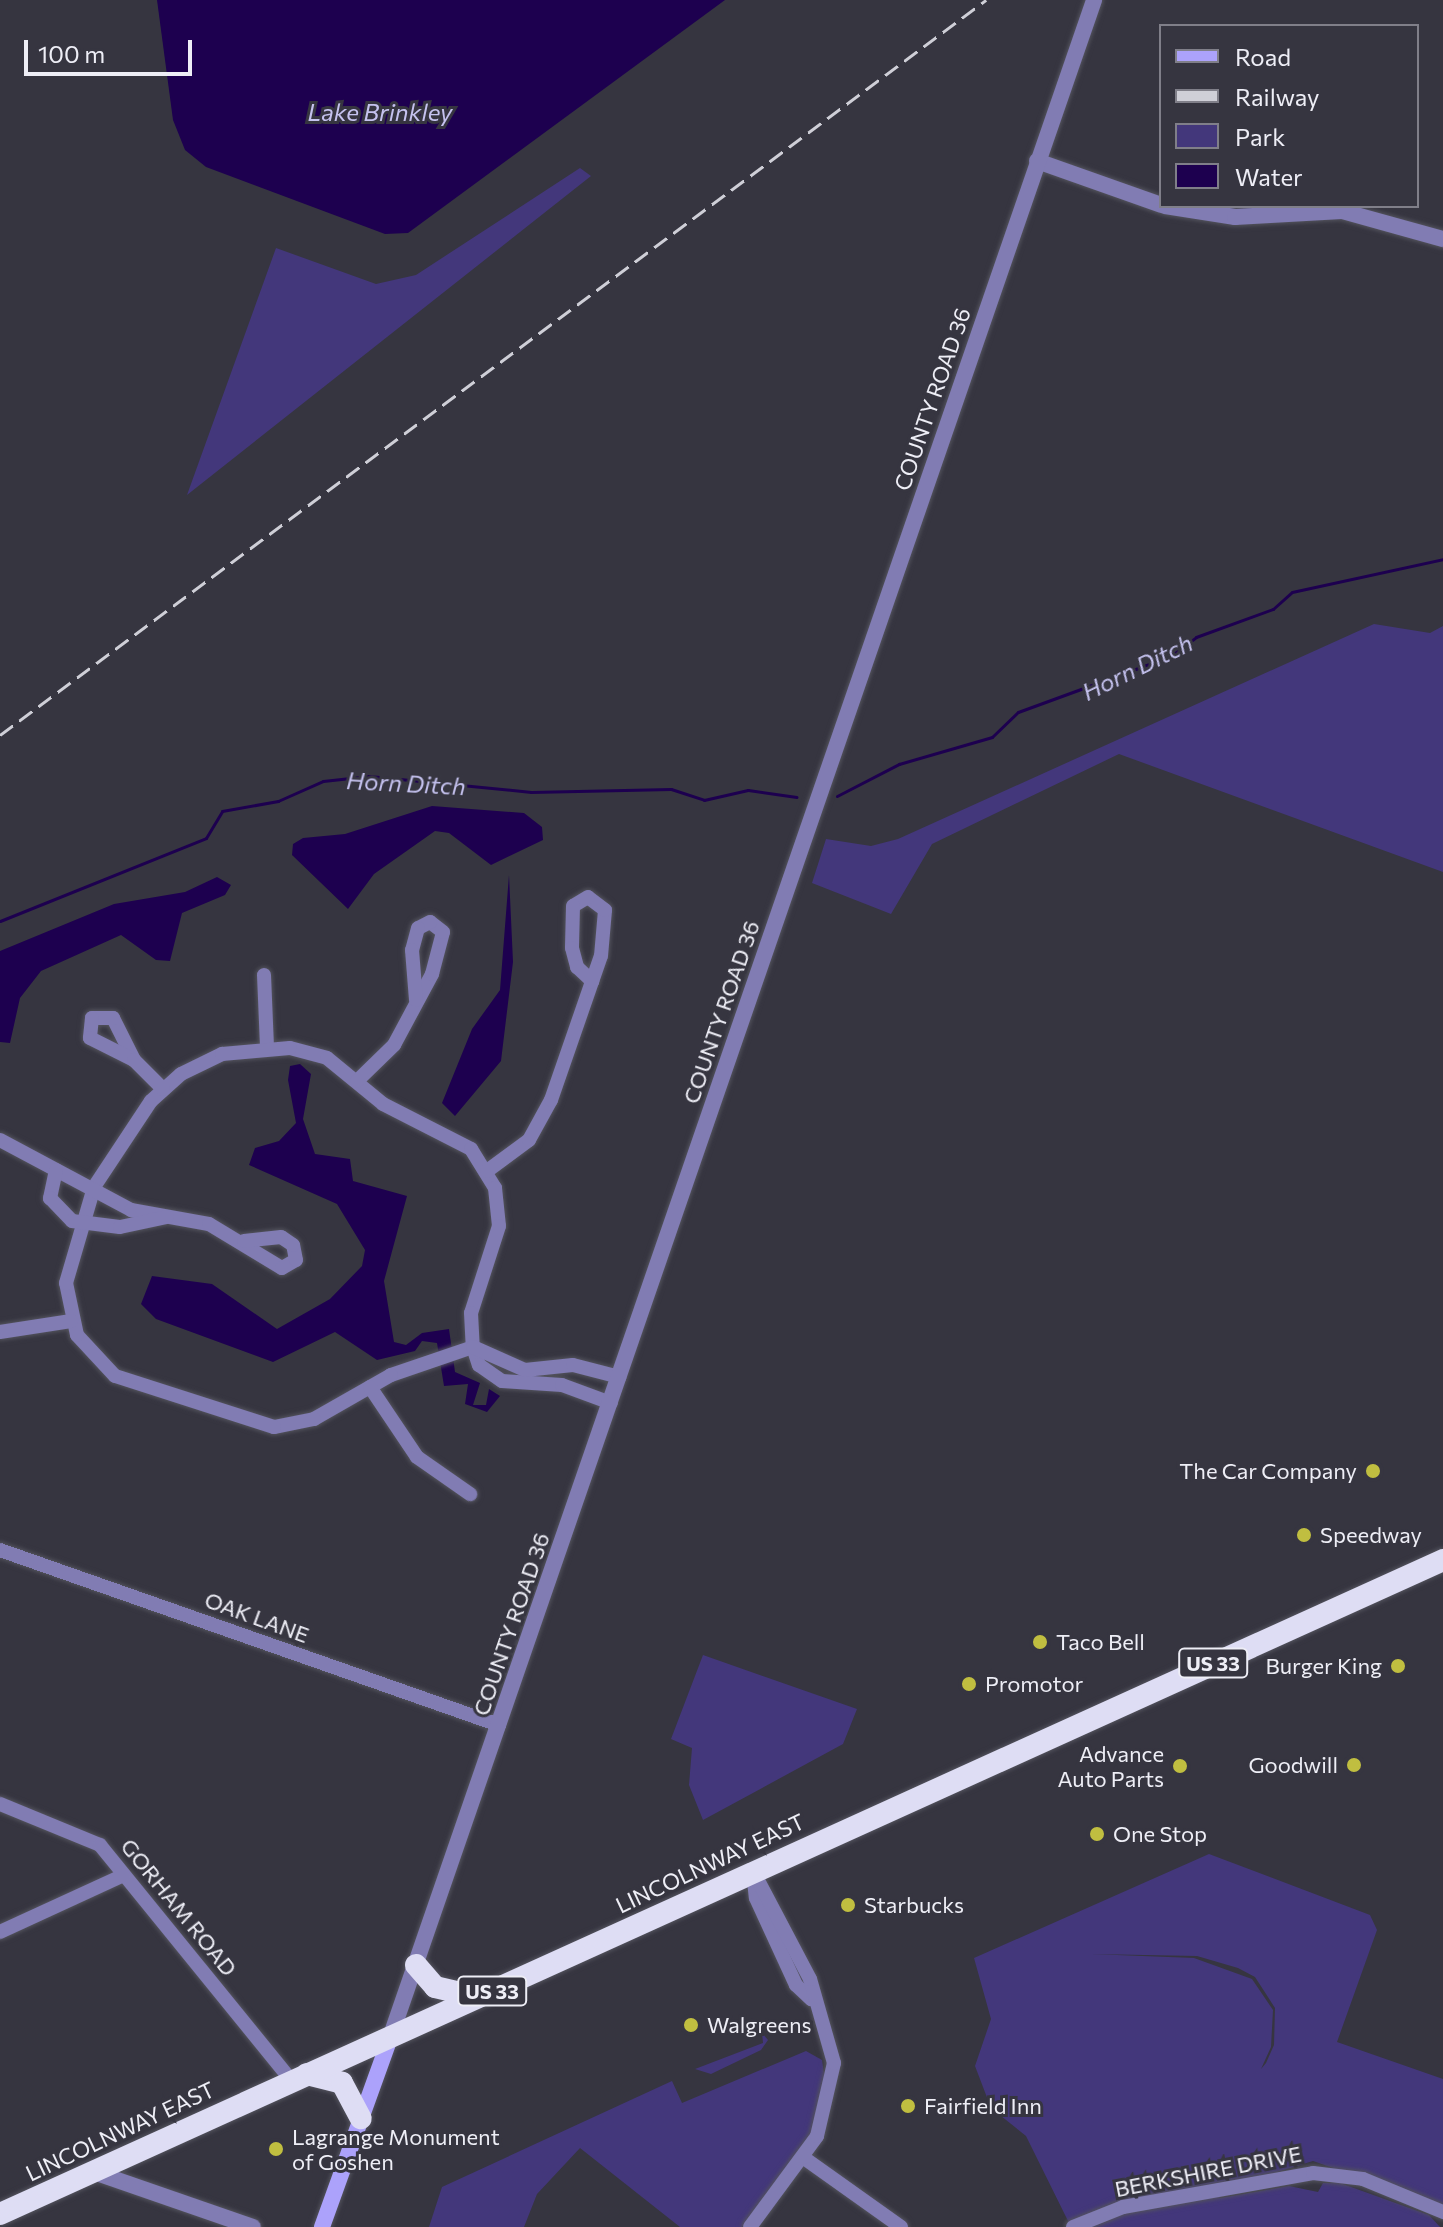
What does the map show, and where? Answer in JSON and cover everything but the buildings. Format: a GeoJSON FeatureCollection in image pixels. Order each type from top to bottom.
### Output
{"type":"FeatureCollection","features":[{"type":"Feature","properties":{"kind":"highway","name":"LINCOLNWAY EAST"},"geometry":{"type":"LineString","coordinates":[[0,2214],[1443,1560]]}},
{"type":"Feature","properties":{"kind":"highway"},"geometry":{"type":"LineString","coordinates":[[416,1965],[435,1987],[479,1997]]}},
{"type":"Feature","properties":{"kind":"highway"},"geometry":{"type":"LineString","coordinates":[[299,2078],[342,2083],[361,2118]]}},
{"type":"Feature","properties":{"kind":"main road"},"geometry":{"type":"LineString","coordinates":[[322,2227],[390,2038]]}},
{"type":"Feature","properties":{"kind":"street","name":"COUNTY ROAD 36"},"geometry":{"type":"LineString","coordinates":[[390,2038],[1094,0]]}},
{"type":"Feature","properties":{"kind":"street"},"geometry":{"type":"LineString","coordinates":[[1037,161],[1159,204]]}},
{"type":"Feature","properties":{"kind":"street"},"geometry":{"type":"LineString","coordinates":[[1181,208],[1235,217],[1342,211],[1443,239]]}},
{"type":"Feature","properties":{"kind":"street"},"geometry":{"type":"LineString","coordinates":[[487,1171],[539,1127],[592,981],[605,910],[588,897],[573,906],[572,948],[577,967],[592,981]]}},
{"type":"Feature","properties":{"kind":"street"},"geometry":{"type":"LineString","coordinates":[[357,1081],[394,1045],[442,950],[443,932],[430,922],[418,928],[412,950],[416,1000]]}},
{"type":"Feature","properties":{"kind":"street"},"geometry":{"type":"LineString","coordinates":[[264,975],[267,1048]]}},
{"type":"Feature","properties":{"kind":"street"},"geometry":{"type":"LineString","coordinates":[[611,1403],[562,1385],[502,1381],[479,1365],[473,1347],[471,1313],[499,1226],[487,1171],[460,1140],[395,1112],[317,1054],[267,1048],[222,1054],[163,1089],[94,1187],[80,1224],[66,1283],[71,1321],[115,1376],[250,1425],[300,1424],[370,1387],[473,1347],[525,1370],[573,1365],[619,1377]]}},
{"type":"Feature","properties":{"kind":"street"},"geometry":{"type":"LineString","coordinates":[[134,1060],[163,1089]]}},
{"type":"Feature","properties":{"kind":"street"},"geometry":{"type":"LineString","coordinates":[[0,1140],[94,1187],[131,1210],[194,1218],[244,1241]]}},
{"type":"Feature","properties":{"kind":"street"},"geometry":{"type":"LineString","coordinates":[[56,1170],[52,1205],[80,1224],[142,1225],[168,1217]]}},
{"type":"Feature","properties":{"kind":"street"},"geometry":{"type":"LineString","coordinates":[[0,1332],[71,1321]]}},
{"type":"Feature","properties":{"kind":"street"},"geometry":{"type":"LineString","coordinates":[[370,1387],[417,1457],[470,1494]]}},
{"type":"Feature","properties":{"kind":"street","name":"OAK LANE"},"geometry":{"type":"LineString","coordinates":[[0,1550],[499,1725]]}},
{"type":"Feature","properties":{"kind":"street","name":"GORHAM ROAD"},"geometry":{"type":"LineString","coordinates":[[0,1804],[93,1838],[299,2078]]}},
{"type":"Feature","properties":{"kind":"street"},"geometry":{"type":"LineString","coordinates":[[750,2227],[804,2158],[833,2086],[828,2040],[811,1999],[810,1979],[753,1871]]}},
{"type":"Feature","properties":{"kind":"street"},"geometry":{"type":"LineString","coordinates":[[0,1932],[124,1875]]}},
{"type":"Feature","properties":{"kind":"street"},"geometry":{"type":"LineString","coordinates":[[804,2158],[901,2227]]}},
{"type":"Feature","properties":{"kind":"street"},"geometry":{"type":"LineString","coordinates":[[94,2172],[249,2226]]}},
{"type":"Feature","properties":{"kind":"street","name":"BERKSHIRE DRIVE"},"geometry":{"type":"LineString","coordinates":[[1073,2227],[1123,2207],[1313,2173],[1363,2179],[1443,2212]]}},
{"type":"Feature","properties":{"kind":"green space"},"geometry":{"type":"Polygon","coordinates":[[[580,168],[591,176],[187,495],[276,248],[376,284],[416,275],[580,168]]]}},
{"type":"Feature","properties":{"kind":"green space"},"geometry":{"type":"Polygon","coordinates":[[[1374,624],[1430,633],[1443,626],[1443,872],[1119,754],[932,844],[891,914],[812,883],[826,839],[871,846],[898,839],[1374,624]]]}},
{"type":"Feature","properties":{"kind":"green space"},"geometry":{"type":"Polygon","coordinates":[[[703,1655],[857,1709],[843,1744],[703,1820],[689,1785],[692,1748],[671,1739],[703,1655]]]}},
{"type":"Feature","properties":{"kind":"green space"},"geometry":{"type":"Polygon","coordinates":[[[1209,1854],[1370,1915],[1377,1930],[1337,2042],[1443,2079],[1443,2206],[1313,2161],[1218,2190],[1220,2198],[1289,2186],[1318,2192],[1323,2183],[1340,2183],[1429,2215],[1440,2227],[1071,2227],[1026,2136],[991,2108],[975,2066],[991,2019],[974,1958],[1209,1854]],[[1091,1954],[1194,1958],[1252,1979],[1273,2010],[1271,2047],[1261,2069],[1274,2045],[1275,2008],[1255,1977],[1238,1968],[1197,1956],[1091,1954]]]}},
{"type":"Feature","properties":{"kind":"green space"},"geometry":{"type":"Polygon","coordinates":[[[762,2033],[768,2040],[761,2050],[711,2074],[695,2069],[763,2043],[762,2033]]]}},
{"type":"Feature","properties":{"kind":"green space"},"geometry":{"type":"Polygon","coordinates":[[[806,2051],[822,2060],[825,2081],[811,2134],[742,2227],[680,2227],[580,2148],[537,2194],[524,2227],[429,2227],[442,2187],[672,2081],[682,2103],[806,2051]]]}},
{"type":"Feature","properties":{"kind":"water","name":"Lake Brinkley"},"geometry":{"type":"Polygon","coordinates":[[[157,0],[725,0],[408,233],[385,234],[206,167],[185,150],[173,120],[157,0]]]}},
{"type":"Feature","properties":{"kind":"water"},"geometry":{"type":"Polygon","coordinates":[[[432,806],[524,813],[542,827],[543,840],[491,865],[449,833],[435,831],[374,874],[348,909],[292,855],[293,844],[303,838],[345,834],[432,806]]]}},
{"type":"Feature","properties":{"kind":"water"},"geometry":{"type":"Polygon","coordinates":[[[509,875],[513,962],[501,1061],[455,1116],[442,1103],[472,1029],[500,990],[509,875]]]}},
{"type":"Feature","properties":{"kind":"water"},"geometry":{"type":"Polygon","coordinates":[[[217,877],[231,885],[225,895],[182,913],[170,961],[156,960],[121,935],[41,971],[20,998],[10,1043],[0,1042],[0,951],[114,904],[185,892],[217,877]]]}},
{"type":"Feature","properties":{"kind":"water"},"geometry":{"type":"Polygon","coordinates":[[[300,1064],[311,1074],[303,1119],[315,1154],[350,1159],[353,1181],[407,1196],[384,1281],[394,1342],[406,1345],[422,1333],[449,1329],[455,1372],[480,1383],[473,1405],[486,1405],[489,1389],[500,1396],[487,1412],[465,1404],[468,1384],[444,1386],[437,1343],[422,1341],[415,1351],[377,1360],[335,1332],[273,1362],[156,1319],[141,1304],[152,1276],[212,1284],[277,1329],[330,1299],[362,1266],[365,1250],[337,1204],[249,1165],[255,1148],[279,1141],[296,1123],[288,1080],[290,1066],[300,1064]]]}},
{"type":"Feature","properties":{"kind":"waterway","name":"Horn Ditch"},"geometry":{"type":"LineString","coordinates":[[837,796],[899,764],[992,737],[1018,712],[1171,656],[1196,637],[1273,609],[1292,592],[1443,559]]}},
{"type":"Feature","properties":{"kind":"waterway","name":"Horn Ditch"},"geometry":{"type":"LineString","coordinates":[[0,921],[206,838],[222,811],[278,801],[323,781],[369,776],[531,792],[671,789],[704,800],[748,790],[796,797]]}},
{"type":"Feature","properties":{"kind":"railway"},"geometry":{"type":"LineString","coordinates":[[0,735],[986,0]]}},
{"type":"Feature","properties":{"kind":"place","name":"The Car Company"},"geometry":{"type":"Point","coordinates":[1373,1471]}},
{"type":"Feature","properties":{"kind":"place","name":"Speedway"},"geometry":{"type":"Point","coordinates":[1304,1535]}},
{"type":"Feature","properties":{"kind":"place","name":"Taco Bell"},"geometry":{"type":"Point","coordinates":[1040,1642]}},
{"type":"Feature","properties":{"kind":"place","name":"Burger King"},"geometry":{"type":"Point","coordinates":[1398,1666]}},
{"type":"Feature","properties":{"kind":"place","name":"Promotor"},"geometry":{"type":"Point","coordinates":[969,1684]}},
{"type":"Feature","properties":{"kind":"place","name":"Goodwill"},"geometry":{"type":"Point","coordinates":[1354,1765]}},
{"type":"Feature","properties":{"kind":"place","name":"Advance Auto Parts"},"geometry":{"type":"Point","coordinates":[1180,1766]}},
{"type":"Feature","properties":{"kind":"place","name":"One Stop"},"geometry":{"type":"Point","coordinates":[1097,1834]}},
{"type":"Feature","properties":{"kind":"place","name":"Starbucks"},"geometry":{"type":"Point","coordinates":[848,1905]}},
{"type":"Feature","properties":{"kind":"place","name":"Walgreens"},"geometry":{"type":"Point","coordinates":[691,2025]}},
{"type":"Feature","properties":{"kind":"place","name":"Fairfield Inn"},"geometry":{"type":"Point","coordinates":[908,2106]}},
{"type":"Feature","properties":{"kind":"place","name":"Lagrange Monument of Goshen"},"geometry":{"type":"Point","coordinates":[276,2149]}}]}
